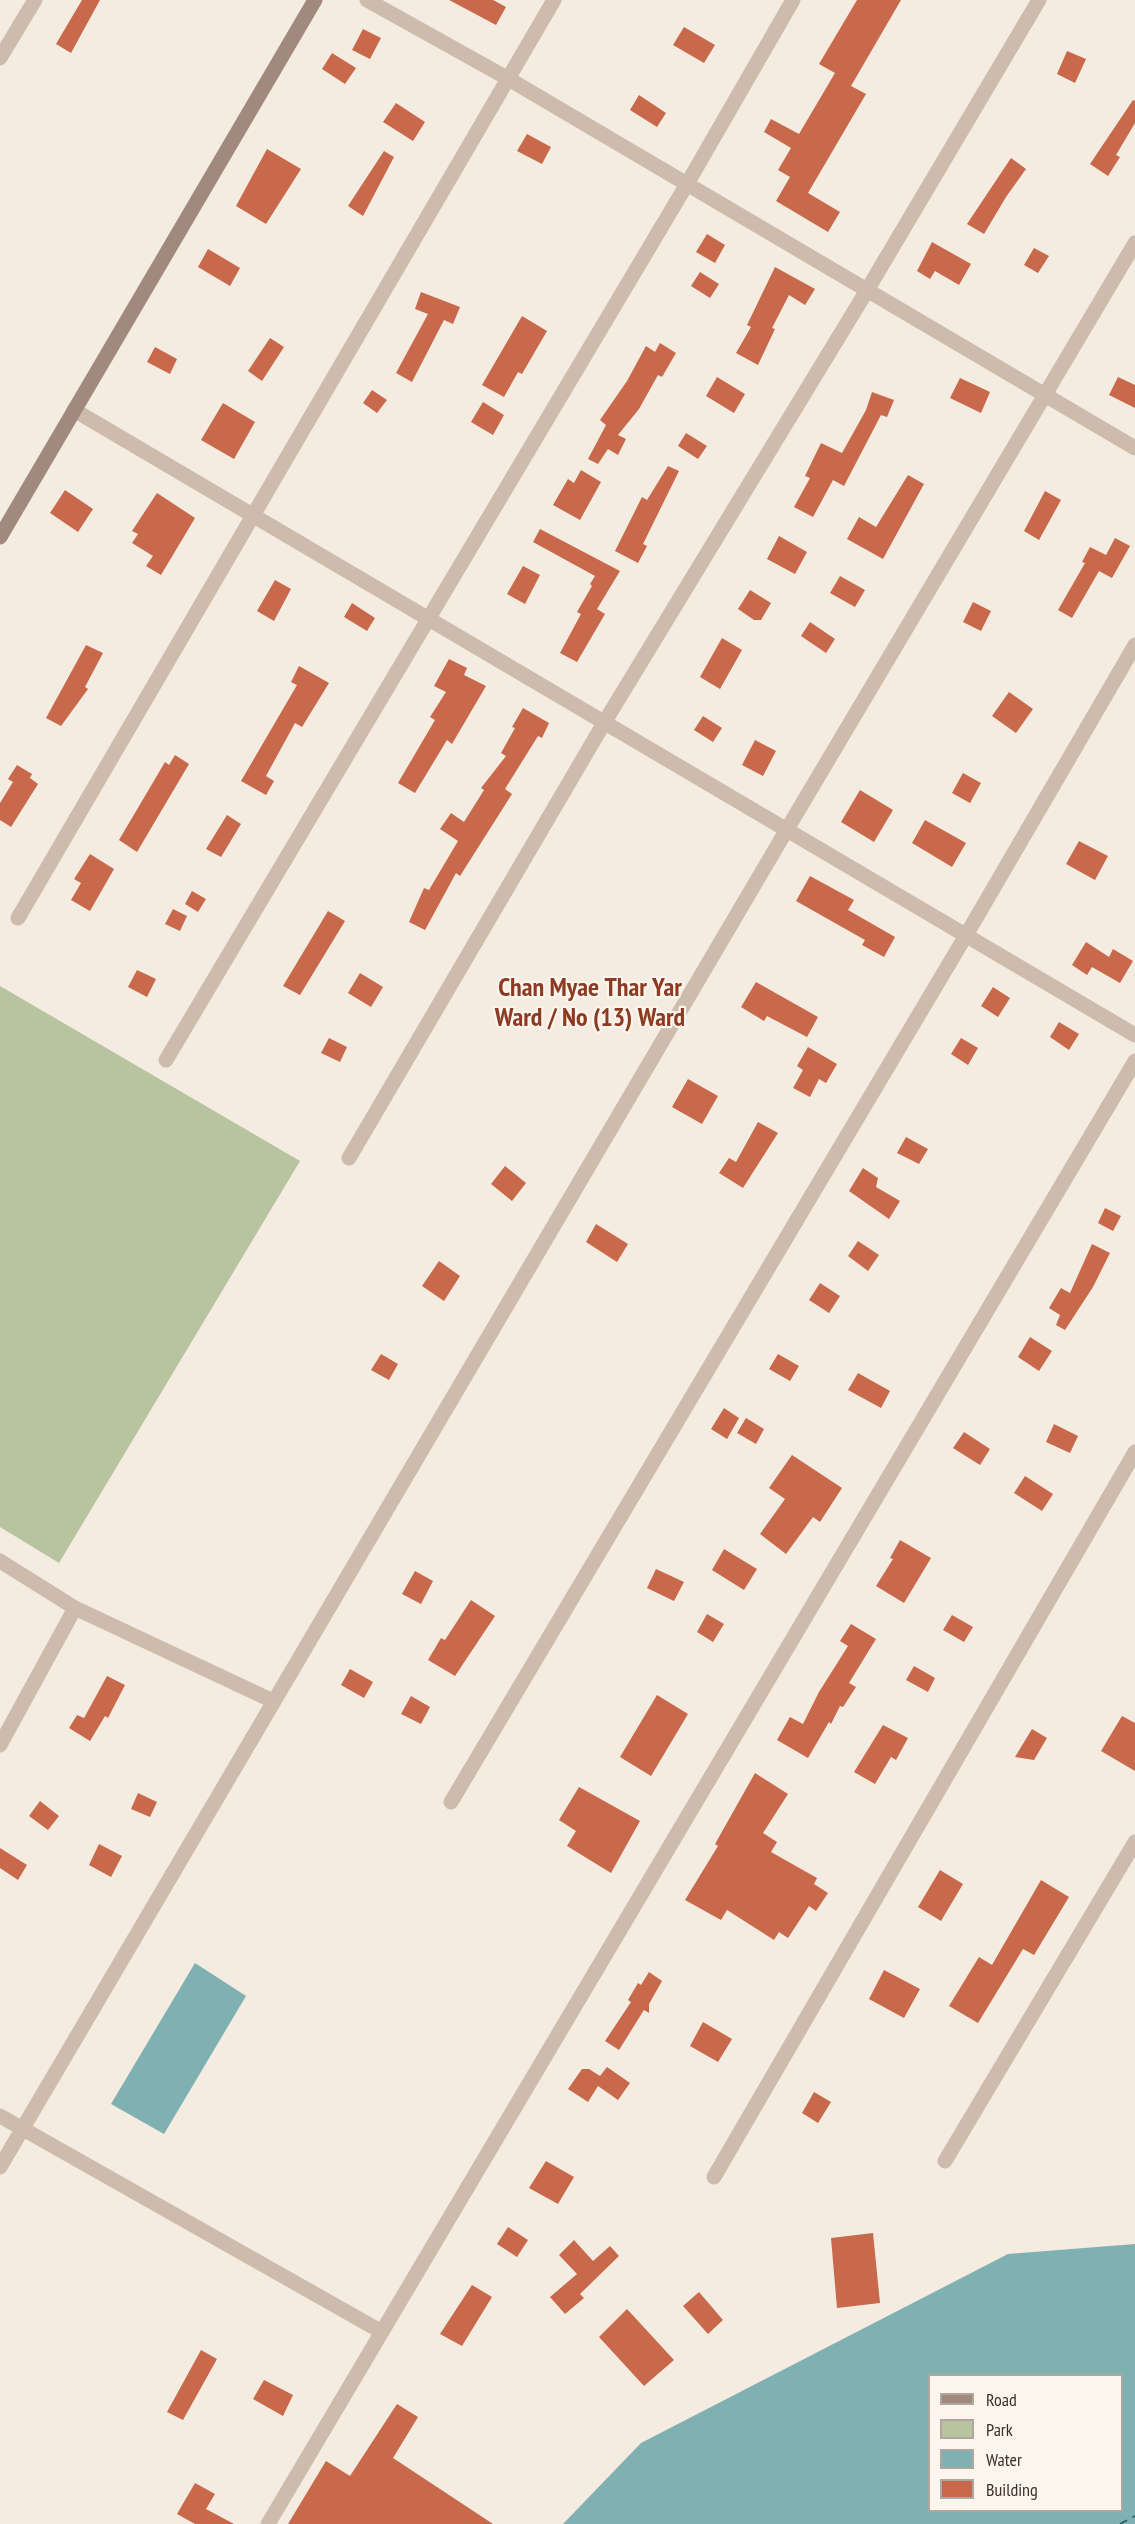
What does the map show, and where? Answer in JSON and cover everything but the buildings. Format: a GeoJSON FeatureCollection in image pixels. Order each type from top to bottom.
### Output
{"type":"FeatureCollection","features":[{"type":"Feature","properties":{"kind":"main road"},"geometry":{"type":"LineString","coordinates":[[0,537],[315,0]]}},
{"type":"Feature","properties":{"kind":"street"},"geometry":{"type":"LineString","coordinates":[[0,58],[35,0]]}},
{"type":"Feature","properties":{"kind":"street"},"geometry":{"type":"LineString","coordinates":[[367,0],[507,78],[866,292],[1135,448]]}},
{"type":"Feature","properties":{"kind":"street"},"geometry":{"type":"LineString","coordinates":[[18,918],[554,0]]}},
{"type":"Feature","properties":{"kind":"street"},"geometry":{"type":"LineString","coordinates":[[166,1060],[687,184],[793,0]]}},
{"type":"Feature","properties":{"kind":"street"},"geometry":{"type":"LineString","coordinates":[[349,1158],[604,723],[866,292],[1039,0]]}},
{"type":"Feature","properties":{"kind":"street"},"geometry":{"type":"LineString","coordinates":[[0,2166],[1135,243]]}},
{"type":"Feature","properties":{"kind":"street"},"geometry":{"type":"LineString","coordinates":[[74,410],[965,937],[1135,1035]]}},
{"type":"Feature","properties":{"kind":"street"},"geometry":{"type":"LineString","coordinates":[[451,1802],[965,937],[1135,645]]}},
{"type":"Feature","properties":{"kind":"street"},"geometry":{"type":"LineString","coordinates":[[268,2524],[1135,1061]]}},
{"type":"Feature","properties":{"kind":"street"},"geometry":{"type":"LineString","coordinates":[[714,2177],[1135,1452]]}},
{"type":"Feature","properties":{"kind":"street"},"geometry":{"type":"LineString","coordinates":[[0,1561],[75,1608],[273,1701]]}},
{"type":"Feature","properties":{"kind":"street"},"geometry":{"type":"LineString","coordinates":[[0,1745],[75,1608]]}},
{"type":"Feature","properties":{"kind":"street"},"geometry":{"type":"LineString","coordinates":[[945,2161],[1135,1842]]}},
{"type":"Feature","properties":{"kind":"street"},"geometry":{"type":"LineString","coordinates":[[0,2116],[382,2332]]}},
{"type":"Feature","properties":{"kind":"green space"},"geometry":{"type":"Polygon","coordinates":[[[0,986],[300,1161],[59,1563],[0,1527],[0,986]]]}},
{"type":"Feature","properties":{"kind":"water"},"geometry":{"type":"Polygon","coordinates":[[[195,1963],[246,1996],[164,2134],[111,2104],[195,1963]]]}},
{"type":"Feature","properties":{"kind":"water"},"geometry":{"type":"Polygon","coordinates":[[[1135,2244],[1135,2524],[563,2524],[641,2443],[1008,2254],[1135,2244]]]}},
{"type":"Feature","properties":{"kind":"ferry route"},"geometry":{"type":"LineString","coordinates":[[1120,2524],[1135,2516]]}},
{"type":"Feature","properties":{"kind":"district","name":"Chan Myae Thar Yar Ward / No (13) Ward"},"geometry":{"type":"Point","coordinates":[590,1004]}}]}
